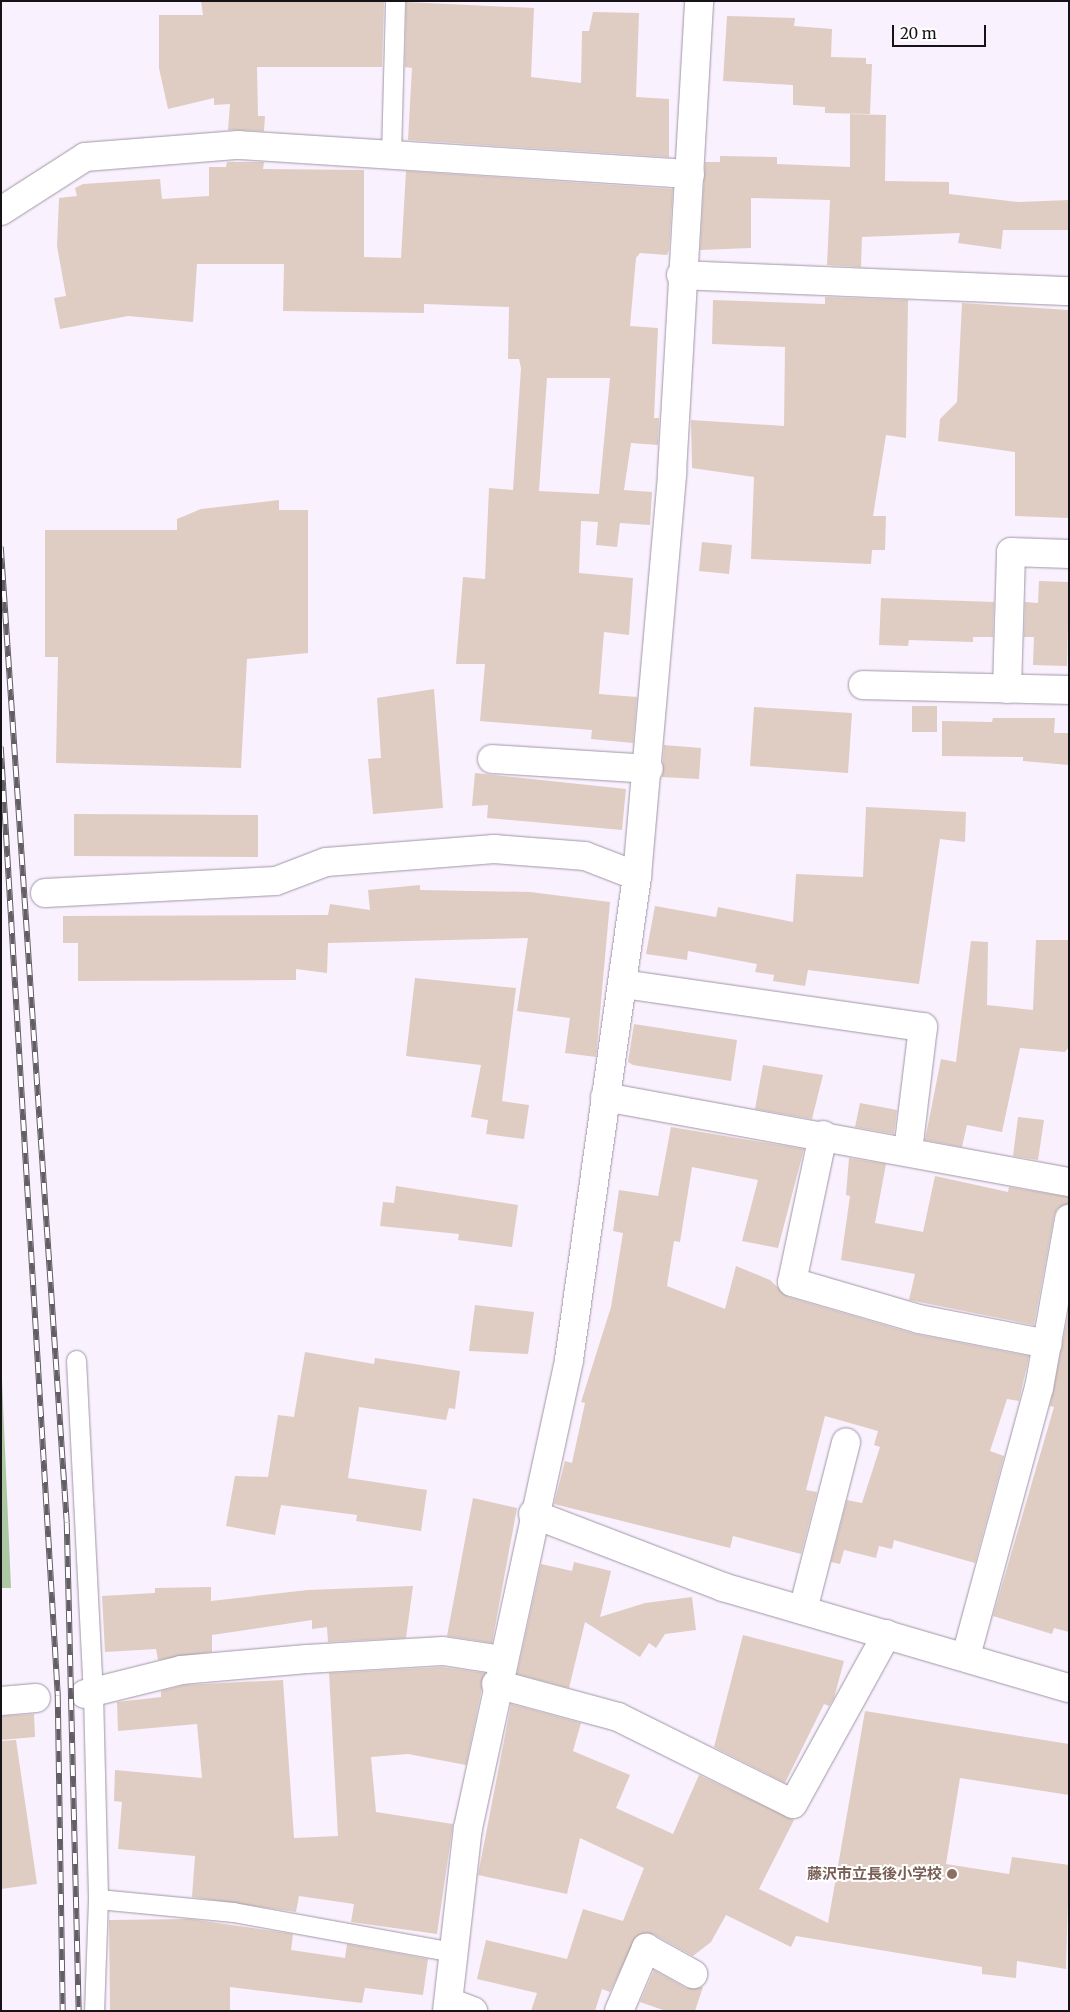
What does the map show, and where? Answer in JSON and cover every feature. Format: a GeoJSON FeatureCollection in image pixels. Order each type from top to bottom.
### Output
{"type":"FeatureCollection","features":[{"type":"Feature","properties":{"kind":"street"},"geometry":{"type":"LineString","coordinates":[[456,2008],[454,1952],[468,1828],[533,1514],[569,1360],[637,876],[649,769],[672,472],[681,275],[690,174],[699,1]]}},
{"type":"Feature","properties":{"kind":"street"},"geometry":{"type":"LineString","coordinates":[[1,211],[85,157],[239,145],[690,174]]}},
{"type":"Feature","properties":{"kind":"street"},"geometry":{"type":"LineString","coordinates":[[681,275],[1069,291]]}},
{"type":"Feature","properties":{"kind":"street"},"geometry":{"type":"LineString","coordinates":[[1008,689],[1011,552],[1069,554]]}},
{"type":"Feature","properties":{"kind":"street"},"geometry":{"type":"LineString","coordinates":[[863,685],[1069,690]]}},
{"type":"Feature","properties":{"kind":"street"},"geometry":{"type":"LineString","coordinates":[[492,759],[649,769]]}},
{"type":"Feature","properties":{"kind":"street"},"geometry":{"type":"LineString","coordinates":[[45,893],[276,881],[326,862],[494,849],[585,856],[637,876]]}},
{"type":"Feature","properties":{"kind":"street"},"geometry":{"type":"LineString","coordinates":[[623,984],[922,1027],[908,1151]]}},
{"type":"Feature","properties":{"kind":"street"},"geometry":{"type":"LineString","coordinates":[[605,1097],[823,1135],[1069,1182]]}},
{"type":"Feature","properties":{"kind":"street"},"geometry":{"type":"LineString","coordinates":[[823,1135],[792,1282],[919,1319],[1048,1344]]}},
{"type":"Feature","properties":{"kind":"street"},"geometry":{"type":"LineString","coordinates":[[966,1656],[1048,1344],[1069,1219]]}},
{"type":"Feature","properties":{"kind":"street"},"geometry":{"type":"LineString","coordinates":[[803,1610],[846,1442]]}},
{"type":"Feature","properties":{"kind":"street"},"geometry":{"type":"LineString","coordinates":[[533,1514],[723,1586],[966,1656],[1069,1688]]}},
{"type":"Feature","properties":{"kind":"street"},"geometry":{"type":"LineString","coordinates":[[89,1694],[181,1670],[307,1659],[443,1651],[618,1717],[793,1804],[887,1634]]}},
{"type":"Feature","properties":{"kind":"street"},"geometry":{"type":"LineString","coordinates":[[1,1701],[36,1698]]}},
{"type":"Feature","properties":{"kind":"street"},"geometry":{"type":"LineString","coordinates":[[619,2011],[646,1948],[693,1974]]}},
{"type":"Feature","properties":{"kind":"lane"},"geometry":{"type":"LineString","coordinates":[[391,155],[395,1]]}},
{"type":"Feature","properties":{"kind":"lane"},"geometry":{"type":"LineString","coordinates":[[76,1360],[98,1899],[94,2011]]}},
{"type":"Feature","properties":{"kind":"lane"},"geometry":{"type":"LineString","coordinates":[[98,1899],[233,1912],[454,1952]]}},
{"type":"Feature","properties":{"kind":"green space"},"geometry":{"type":"Polygon","coordinates":[[[2,1380],[11,1588],[1,1588],[2,1380]]]}},
{"type":"Feature","properties":{"kind":"building"},"geometry":{"type":"Polygon","coordinates":[[[201,1],[384,1],[382,67],[257,67],[258,116],[265,116],[264,131],[228,130],[230,104],[214,105],[214,98],[168,109],[159,68],[159,15],[203,15],[201,1]]]}},
{"type":"Feature","properties":{"kind":"building"},"geometry":{"type":"Polygon","coordinates":[[[406,2],[534,8],[531,77],[581,83],[582,31],[589,31],[593,12],[639,13],[636,97],[669,99],[669,157],[408,140],[412,68],[405,67],[406,2]]]}},
{"type":"Feature","properties":{"kind":"building"},"geometry":{"type":"Polygon","coordinates":[[[727,16],[795,18],[794,26],[832,29],[831,57],[866,58],[866,64],[872,64],[870,114],[825,113],[825,107],[793,105],[793,85],[723,81],[727,16]]]}},
{"type":"Feature","properties":{"kind":"building"},"geometry":{"type":"Polygon","coordinates":[[[850,114],[886,115],[885,181],[949,182],[949,194],[1019,202],[1069,200],[1069,230],[1003,230],[1001,249],[958,243],[960,233],[862,237],[861,267],[827,265],[830,200],[751,198],[751,248],[700,250],[705,162],[720,162],[720,156],[777,157],[777,164],[850,167],[850,114]]]}},
{"type":"Feature","properties":{"kind":"building"},"geometry":{"type":"Polygon","coordinates":[[[227,162],[264,162],[263,169],[364,170],[364,257],[401,258],[406,171],[673,189],[669,250],[667,255],[640,253],[636,258],[630,326],[658,328],[654,418],[659,418],[658,445],[631,443],[624,490],[652,492],[650,525],[620,523],[617,547],[596,545],[598,522],[581,521],[579,573],[633,578],[629,635],[604,632],[599,694],[637,697],[633,743],[591,739],[592,730],[480,721],[485,664],[456,664],[463,577],[485,579],[489,488],[513,490],[521,368],[519,359],[508,359],[509,307],[424,304],[424,313],[283,311],[284,264],[197,264],[193,322],[128,316],[60,329],[54,298],[66,296],[57,246],[59,198],[77,196],[75,188],[83,184],[160,179],[162,199],[209,196],[209,167],[226,167],[227,162]],[[547,378],[539,491],[599,494],[610,378],[547,378]]]}},
{"type":"Feature","properties":{"kind":"building"},"geometry":{"type":"Polygon","coordinates":[[[825,297],[908,300],[906,438],[886,435],[873,516],[886,516],[885,550],[872,550],[871,564],[751,559],[754,477],[692,468],[691,420],[784,426],[785,347],[712,344],[713,300],[825,304],[825,297]]]}},
{"type":"Feature","properties":{"kind":"building"},"geometry":{"type":"Polygon","coordinates":[[[962,303],[1069,310],[1069,518],[1015,516],[1015,452],[938,441],[940,419],[957,402],[962,303]]]}},
{"type":"Feature","properties":{"kind":"building"},"geometry":{"type":"Polygon","coordinates":[[[279,500],[279,510],[308,510],[308,653],[247,659],[241,768],[56,763],[58,657],[45,657],[45,530],[177,530],[177,519],[201,509],[279,500]]]}},
{"type":"Feature","properties":{"kind":"building"},"geometry":{"type":"Polygon","coordinates":[[[702,542],[732,545],[729,574],[699,571],[702,542]]]}},
{"type":"Feature","properties":{"kind":"building"},"geometry":{"type":"Polygon","coordinates":[[[1039,581],[1069,582],[1067,666],[1033,665],[1034,637],[1024,637],[1025,602],[1038,603],[1039,581]]]}},
{"type":"Feature","properties":{"kind":"building"},"geometry":{"type":"Polygon","coordinates":[[[881,598],[994,602],[993,637],[973,637],[973,642],[909,640],[908,646],[879,645],[881,598]]]}},
{"type":"Feature","properties":{"kind":"building"},"geometry":{"type":"Polygon","coordinates":[[[434,689],[443,808],[373,814],[368,759],[381,758],[377,698],[434,689]]]}},
{"type":"Feature","properties":{"kind":"building"},"geometry":{"type":"Polygon","coordinates":[[[912,706],[937,706],[937,732],[912,732],[912,706]]]}},
{"type":"Feature","properties":{"kind":"building"},"geometry":{"type":"Polygon","coordinates":[[[754,707],[852,713],[848,773],[750,766],[754,707]]]}},
{"type":"Feature","properties":{"kind":"building"},"geometry":{"type":"Polygon","coordinates":[[[993,718],[1055,718],[1054,733],[1069,733],[1069,765],[1023,761],[1023,757],[942,756],[942,721],[992,722],[993,718]]]}},
{"type":"Feature","properties":{"kind":"building"},"geometry":{"type":"Polygon","coordinates":[[[664,745],[701,748],[699,779],[662,777],[664,745]]]}},
{"type":"Feature","properties":{"kind":"building"},"geometry":{"type":"Polygon","coordinates":[[[475,773],[626,789],[622,830],[487,818],[488,805],[472,806],[475,773]]]}},
{"type":"Feature","properties":{"kind":"building"},"geometry":{"type":"Polygon","coordinates":[[[866,807],[966,812],[965,842],[940,839],[919,984],[808,970],[805,986],[773,981],[774,975],[755,972],[757,964],[688,951],[687,960],[646,954],[655,906],[716,917],[718,907],[793,922],[796,874],[863,877],[866,807]]]}},
{"type":"Feature","properties":{"kind":"building"},"geometry":{"type":"Polygon","coordinates":[[[74,814],[258,815],[258,857],[74,856],[74,814]]]}},
{"type":"Feature","properties":{"kind":"building"},"geometry":{"type":"Polygon","coordinates":[[[420,885],[420,890],[530,892],[610,902],[596,1057],[565,1053],[570,1018],[517,1011],[528,938],[328,943],[327,973],[296,969],[296,980],[78,981],[78,943],[63,943],[63,916],[328,915],[330,904],[370,910],[368,890],[420,885]]]}},
{"type":"Feature","properties":{"kind":"building"},"geometry":{"type":"Polygon","coordinates":[[[1036,940],[1069,940],[1069,1047],[1065,1052],[1020,1048],[1002,1132],[967,1125],[962,1147],[925,1140],[941,1059],[956,1062],[971,941],[988,942],[987,1005],[1033,1010],[1036,940]]]}},
{"type":"Feature","properties":{"kind":"building"},"geometry":{"type":"Polygon","coordinates":[[[415,978],[516,988],[502,1101],[529,1105],[524,1139],[486,1134],[488,1120],[471,1117],[481,1065],[406,1056],[415,978]]]}},
{"type":"Feature","properties":{"kind":"building"},"geometry":{"type":"Polygon","coordinates":[[[634,1024],[737,1040],[731,1081],[633,1065],[628,1062],[634,1024]]]}},
{"type":"Feature","properties":{"kind":"building"},"geometry":{"type":"Polygon","coordinates":[[[763,1065],[823,1075],[812,1119],[755,1109],[763,1065]]]}},
{"type":"Feature","properties":{"kind":"building"},"geometry":{"type":"Polygon","coordinates":[[[860,1103],[897,1110],[894,1134],[855,1127],[860,1103]]]}},
{"type":"Feature","properties":{"kind":"building"},"geometry":{"type":"Polygon","coordinates":[[[1018,1117],[1044,1120],[1038,1160],[1013,1156],[1018,1117]]]}},
{"type":"Feature","properties":{"kind":"building"},"geometry":{"type":"Polygon","coordinates":[[[671,1127],[804,1149],[778,1248],[742,1241],[758,1180],[692,1167],[680,1242],[674,1241],[667,1286],[725,1309],[736,1266],[770,1280],[788,1297],[915,1334],[1029,1356],[1019,1401],[1007,1399],[990,1451],[1004,1456],[975,1563],[894,1540],[892,1549],[879,1546],[876,1558],[844,1550],[840,1564],[831,1562],[847,1500],[862,1503],[880,1447],[874,1445],[878,1431],[825,1416],[806,1490],[817,1492],[801,1554],[733,1536],[730,1548],[554,1504],[565,1461],[572,1463],[585,1403],[581,1402],[611,1307],[623,1233],[613,1231],[619,1190],[658,1196],[671,1127]]]}},
{"type":"Feature","properties":{"kind":"building"},"geometry":{"type":"Polygon","coordinates":[[[849,1158],[886,1164],[875,1223],[923,1232],[935,1176],[1008,1192],[1009,1187],[1069,1197],[1069,1204],[1057,1209],[1054,1216],[1034,1325],[909,1300],[915,1274],[841,1260],[850,1196],[846,1195],[849,1158]]]}},
{"type":"Feature","properties":{"kind":"building"},"geometry":{"type":"Polygon","coordinates":[[[396,1186],[518,1205],[512,1247],[458,1240],[459,1234],[380,1226],[383,1202],[394,1203],[396,1186]]]}},
{"type":"Feature","properties":{"kind":"building"},"geometry":{"type":"Polygon","coordinates":[[[475,1305],[534,1312],[528,1354],[469,1351],[475,1305]]]}},
{"type":"Feature","properties":{"kind":"building"},"geometry":{"type":"Polygon","coordinates":[[[1069,1310],[1069,1632],[1054,1628],[1052,1634],[993,1616],[1054,1407],[1050,1406],[1069,1310]]]}},
{"type":"Feature","properties":{"kind":"building"},"geometry":{"type":"Polygon","coordinates":[[[305,1352],[374,1364],[375,1358],[460,1371],[455,1409],[449,1408],[446,1420],[359,1407],[348,1478],[427,1490],[421,1531],[356,1521],[357,1515],[281,1505],[275,1535],[226,1526],[235,1476],[268,1477],[278,1415],[294,1417],[305,1352]]]}},
{"type":"Feature","properties":{"kind":"building"},"geometry":{"type":"Polygon","coordinates":[[[473,1498],[517,1508],[492,1643],[447,1636],[473,1498]]]}},
{"type":"Feature","properties":{"kind":"building"},"geometry":{"type":"Polygon","coordinates":[[[574,1562],[611,1571],[600,1617],[645,1603],[692,1597],[696,1630],[665,1634],[656,1648],[649,1643],[640,1657],[585,1622],[569,1688],[517,1674],[541,1564],[572,1571],[574,1562]]]}},
{"type":"Feature","properties":{"kind":"building"},"geometry":{"type":"Polygon","coordinates":[[[413,1586],[406,1638],[328,1642],[327,1627],[312,1629],[312,1620],[212,1635],[212,1652],[158,1660],[156,1649],[105,1652],[102,1596],[155,1593],[155,1588],[211,1587],[211,1601],[308,1590],[413,1586]]]}},
{"type":"Feature","properties":{"kind":"building"},"geometry":{"type":"Polygon","coordinates":[[[743,1635],[844,1661],[834,1698],[829,1706],[824,1704],[785,1783],[714,1747],[743,1635]]]}},
{"type":"Feature","properties":{"kind":"building"},"geometry":{"type":"Polygon","coordinates":[[[442,1667],[485,1673],[466,1765],[408,1754],[371,1757],[376,1812],[453,1824],[437,1934],[351,1922],[354,1904],[299,1896],[296,1912],[192,1897],[195,1856],[118,1849],[122,1802],[114,1801],[115,1770],[202,1778],[197,1724],[118,1731],[117,1702],[161,1697],[161,1691],[184,1685],[283,1680],[294,1838],[338,1836],[329,1673],[442,1667]]]}},
{"type":"Feature","properties":{"kind":"building"},"geometry":{"type":"Polygon","coordinates":[[[511,1704],[581,1723],[573,1751],[630,1775],[616,1808],[673,1834],[699,1775],[794,1820],[759,1889],[828,1923],[865,1711],[1069,1744],[1069,1795],[960,1778],[946,1864],[1009,1874],[1012,1857],[1069,1865],[1066,1969],[1017,1961],[1016,1978],[982,1974],[982,1967],[796,1936],[791,1947],[726,1915],[711,1942],[693,1956],[653,1934],[637,1936],[610,1992],[602,1989],[595,2011],[531,2011],[537,1993],[477,1979],[486,1940],[567,1959],[583,1909],[623,1921],[644,1868],[580,1838],[567,1894],[478,1875],[511,1704]]]}},
{"type":"Feature","properties":{"kind":"building"},"geometry":{"type":"Polygon","coordinates":[[[34,1714],[35,1737],[1,1740],[1,1716],[34,1714]]]}},
{"type":"Feature","properties":{"kind":"building"},"geometry":{"type":"Polygon","coordinates":[[[16,1740],[37,1884],[1,1889],[1,1741],[16,1740]]]}},
{"type":"Feature","properties":{"kind":"building"},"geometry":{"type":"Polygon","coordinates":[[[190,1919],[293,1934],[291,1950],[345,1958],[347,1944],[428,1959],[423,1995],[365,1988],[362,2003],[230,1987],[230,2011],[110,2011],[109,1920],[190,1919]]]}},
{"type":"Feature","properties":{"kind":"building"},"geometry":{"type":"Polygon","coordinates":[[[654,1970],[686,1988],[703,1987],[695,2011],[666,2011],[640,2002],[654,1970]]]}},
{"type":"Feature","properties":{"kind":"railway"},"geometry":{"type":"LineString","coordinates":[[1,547],[67,1523],[79,2011]]}},
{"type":"Feature","properties":{"kind":"railway"},"geometry":{"type":"LineString","coordinates":[[1,747],[58,1696],[63,2011]]}},
{"type":"Feature","properties":{"kind":"place","name":"藤沢市立長後小学校"},"geometry":{"type":"Point","coordinates":[952,1874]}}]}
